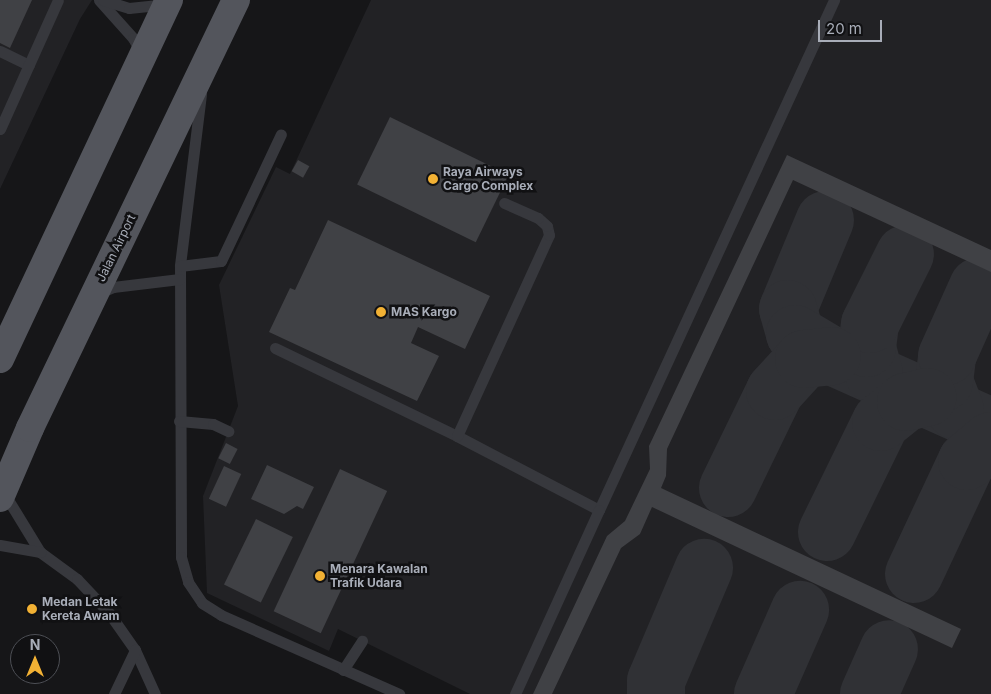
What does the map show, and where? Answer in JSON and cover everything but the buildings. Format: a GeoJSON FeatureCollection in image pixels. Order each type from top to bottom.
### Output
{"type":"FeatureCollection","features":[{"type":"Feature","properties":{"kind":"main road","name":"Jalan Airport"},"geometry":{"type":"LineString","coordinates":[[1,486],[236,0]]}},
{"type":"Feature","properties":{"kind":"main road"},"geometry":{"type":"LineString","coordinates":[[0,359],[168,2]]}},
{"type":"Feature","properties":{"kind":"lane"},"geometry":{"type":"LineString","coordinates":[[0,130],[58,0]]}},
{"type":"Feature","properties":{"kind":"lane"},"geometry":{"type":"LineString","coordinates":[[99,0],[133,38],[142,56]]}},
{"type":"Feature","properties":{"kind":"lane"},"geometry":{"type":"LineString","coordinates":[[103,0],[129,8],[168,2]]}},
{"type":"Feature","properties":{"kind":"lane"},"geometry":{"type":"LineString","coordinates":[[515,694],[834,0]]}},
{"type":"Feature","properties":{"kind":"lane"},"geometry":{"type":"LineString","coordinates":[[0,51],[29,64]]}},
{"type":"Feature","properties":{"kind":"lane"},"geometry":{"type":"LineString","coordinates":[[204,68],[180,266],[179,421],[181,556],[188,582],[202,603],[222,615],[398,694]]}},
{"type":"Feature","properties":{"kind":"lane"},"geometry":{"type":"LineString","coordinates":[[180,266],[222,261],[281,134]]}},
{"type":"Feature","properties":{"kind":"lane"},"geometry":{"type":"LineString","coordinates":[[457,436],[549,236],[547,226],[538,218],[504,203]]}},
{"type":"Feature","properties":{"kind":"lane"},"geometry":{"type":"LineString","coordinates":[[93,296],[113,287],[180,279]]}},
{"type":"Feature","properties":{"kind":"lane"},"geometry":{"type":"LineString","coordinates":[[275,348],[457,436],[599,510]]}},
{"type":"Feature","properties":{"kind":"lane"},"geometry":{"type":"LineString","coordinates":[[179,421],[213,424],[228,431]]}},
{"type":"Feature","properties":{"kind":"lane"},"geometry":{"type":"LineString","coordinates":[[1,486],[40,552],[77,579],[110,613],[135,650],[156,694]]}},
{"type":"Feature","properties":{"kind":"lane"},"geometry":{"type":"LineString","coordinates":[[0,546],[40,552]]}},
{"type":"Feature","properties":{"kind":"lane"},"geometry":{"type":"LineString","coordinates":[[343,670],[362,641]]}},
{"type":"Feature","properties":{"kind":"lane"},"geometry":{"type":"LineString","coordinates":[[114,694],[135,650]]}},
{"type":"Feature","properties":{"kind":"shaded area"},"geometry":{"type":"Polygon","coordinates":[[[0,0],[92,0],[80,19],[0,189],[0,0]]]}},
{"type":"Feature","properties":{"kind":"shaded area"},"geometry":{"type":"Polygon","coordinates":[[[371,0],[991,0],[991,694],[470,694],[338,629],[329,651],[207,593],[203,496],[238,406],[219,285],[276,167],[290,174],[371,0]]]}},
{"type":"Feature","properties":{"kind":"taxiway"},"geometry":{"type":"LineString","coordinates":[[825,220],[788,309],[795,334],[832,356],[991,427]]}},
{"type":"Feature","properties":{"kind":"taxiway"},"geometry":{"type":"LineString","coordinates":[[874,374],[867,348],[870,324],[905,254]]}},
{"type":"Feature","properties":{"kind":"taxiway"},"geometry":{"type":"LineString","coordinates":[[955,410],[944,382],[947,356],[978,287]]}},
{"type":"Feature","properties":{"kind":"taxiway"},"geometry":{"type":"LineString","coordinates":[[728,488],[775,391],[804,359],[832,356]]}},
{"type":"Feature","properties":{"kind":"taxiway"},"geometry":{"type":"LineString","coordinates":[[827,532],[881,422],[906,402],[927,397]]}},
{"type":"Feature","properties":{"kind":"taxiway"},"geometry":{"type":"LineString","coordinates":[[914,574],[967,461],[991,441]]}},
{"type":"Feature","properties":{"kind":"taxiway"},"geometry":{"type":"LineString","coordinates":[[656,694],[656,681],[704,568]]}},
{"type":"Feature","properties":{"kind":"taxiway"},"geometry":{"type":"LineString","coordinates":[[763,694],[800,610]]}},
{"type":"Feature","properties":{"kind":"taxiway"},"geometry":{"type":"LineString","coordinates":[[869,694],[889,649]]}},
{"type":"Feature","properties":{"kind":"place","name":"Raya Airways Cargo Complex"},"geometry":{"type":"Point","coordinates":[433,179]}},
{"type":"Feature","properties":{"kind":"place","name":"MAS Kargo"},"geometry":{"type":"Point","coordinates":[381,312]}},
{"type":"Feature","properties":{"kind":"place","name":"Menara Kawalan Trafik Udara"},"geometry":{"type":"Point","coordinates":[320,576]}},
{"type":"Feature","properties":{"kind":"place","name":"Medan Letak Kereta Awam"},"geometry":{"type":"Point","coordinates":[32,609]}}]}
